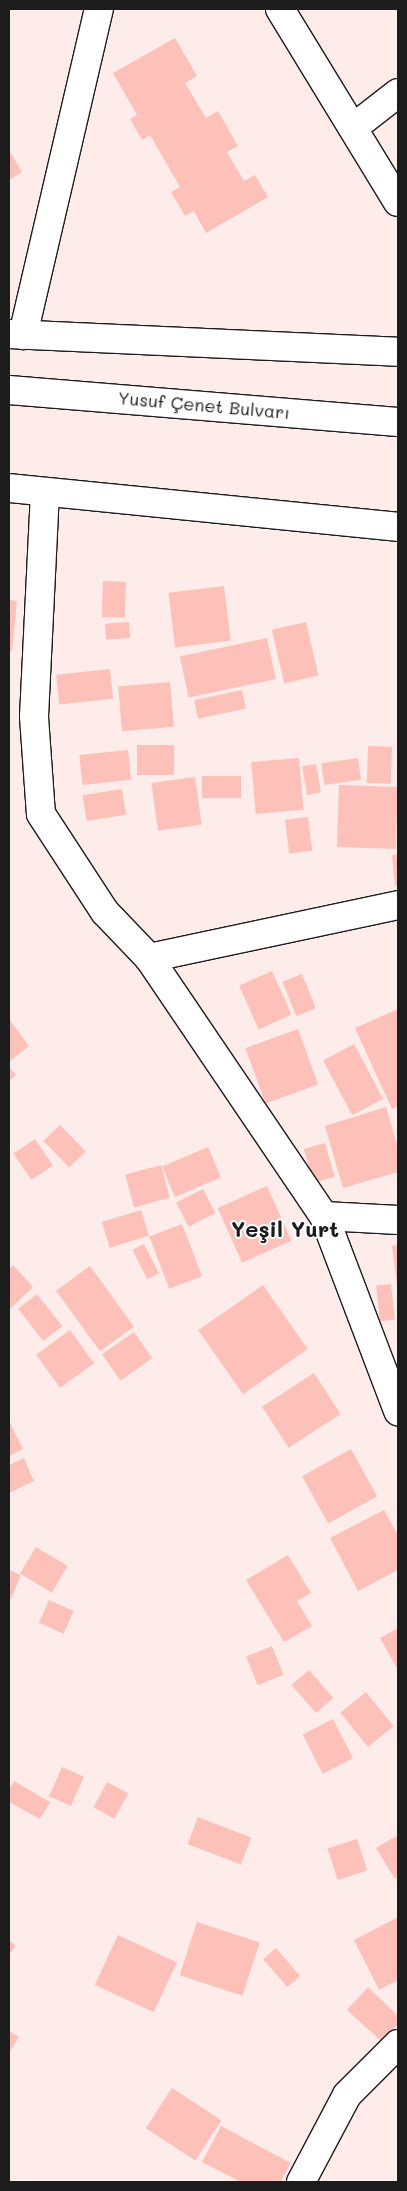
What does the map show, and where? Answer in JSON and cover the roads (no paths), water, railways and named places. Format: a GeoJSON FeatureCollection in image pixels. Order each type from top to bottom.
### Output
{"type":"FeatureCollection","features":[{"type":"Feature","properties":{"kind":"main road"},"geometry":{"type":"LineString","coordinates":[[99,9],[16,334],[398,352]]}},
{"type":"Feature","properties":{"kind":"main road"},"geometry":{"type":"LineString","coordinates":[[280,9],[398,202]]}},
{"type":"Feature","properties":{"kind":"main road"},"geometry":{"type":"LineString","coordinates":[[353,128],[398,93]]}},
{"type":"Feature","properties":{"kind":"main road","name":"Yusuf Çenet Bulvarı"},"geometry":{"type":"LineString","coordinates":[[9,390],[398,422]]}},
{"type":"Feature","properties":{"kind":"main road"},"geometry":{"type":"LineString","coordinates":[[9,488],[398,527]]}},
{"type":"Feature","properties":{"kind":"main road"},"geometry":{"type":"LineString","coordinates":[[45,492],[34,717],[41,814],[105,912],[149,958],[324,1216],[398,1411]]}},
{"type":"Feature","properties":{"kind":"main road"},"geometry":{"type":"LineString","coordinates":[[149,958],[398,905]]}},
{"type":"Feature","properties":{"kind":"main road"},"geometry":{"type":"LineString","coordinates":[[324,1216],[398,1220]]}},
{"type":"Feature","properties":{"kind":"main road"},"geometry":{"type":"LineString","coordinates":[[301,2182],[347,2095],[398,2044]]}},
{"type":"Feature","properties":{"kind":"district","name":"Yeşil Yurt"},"geometry":{"type":"Point","coordinates":[285,1229]}}]}
